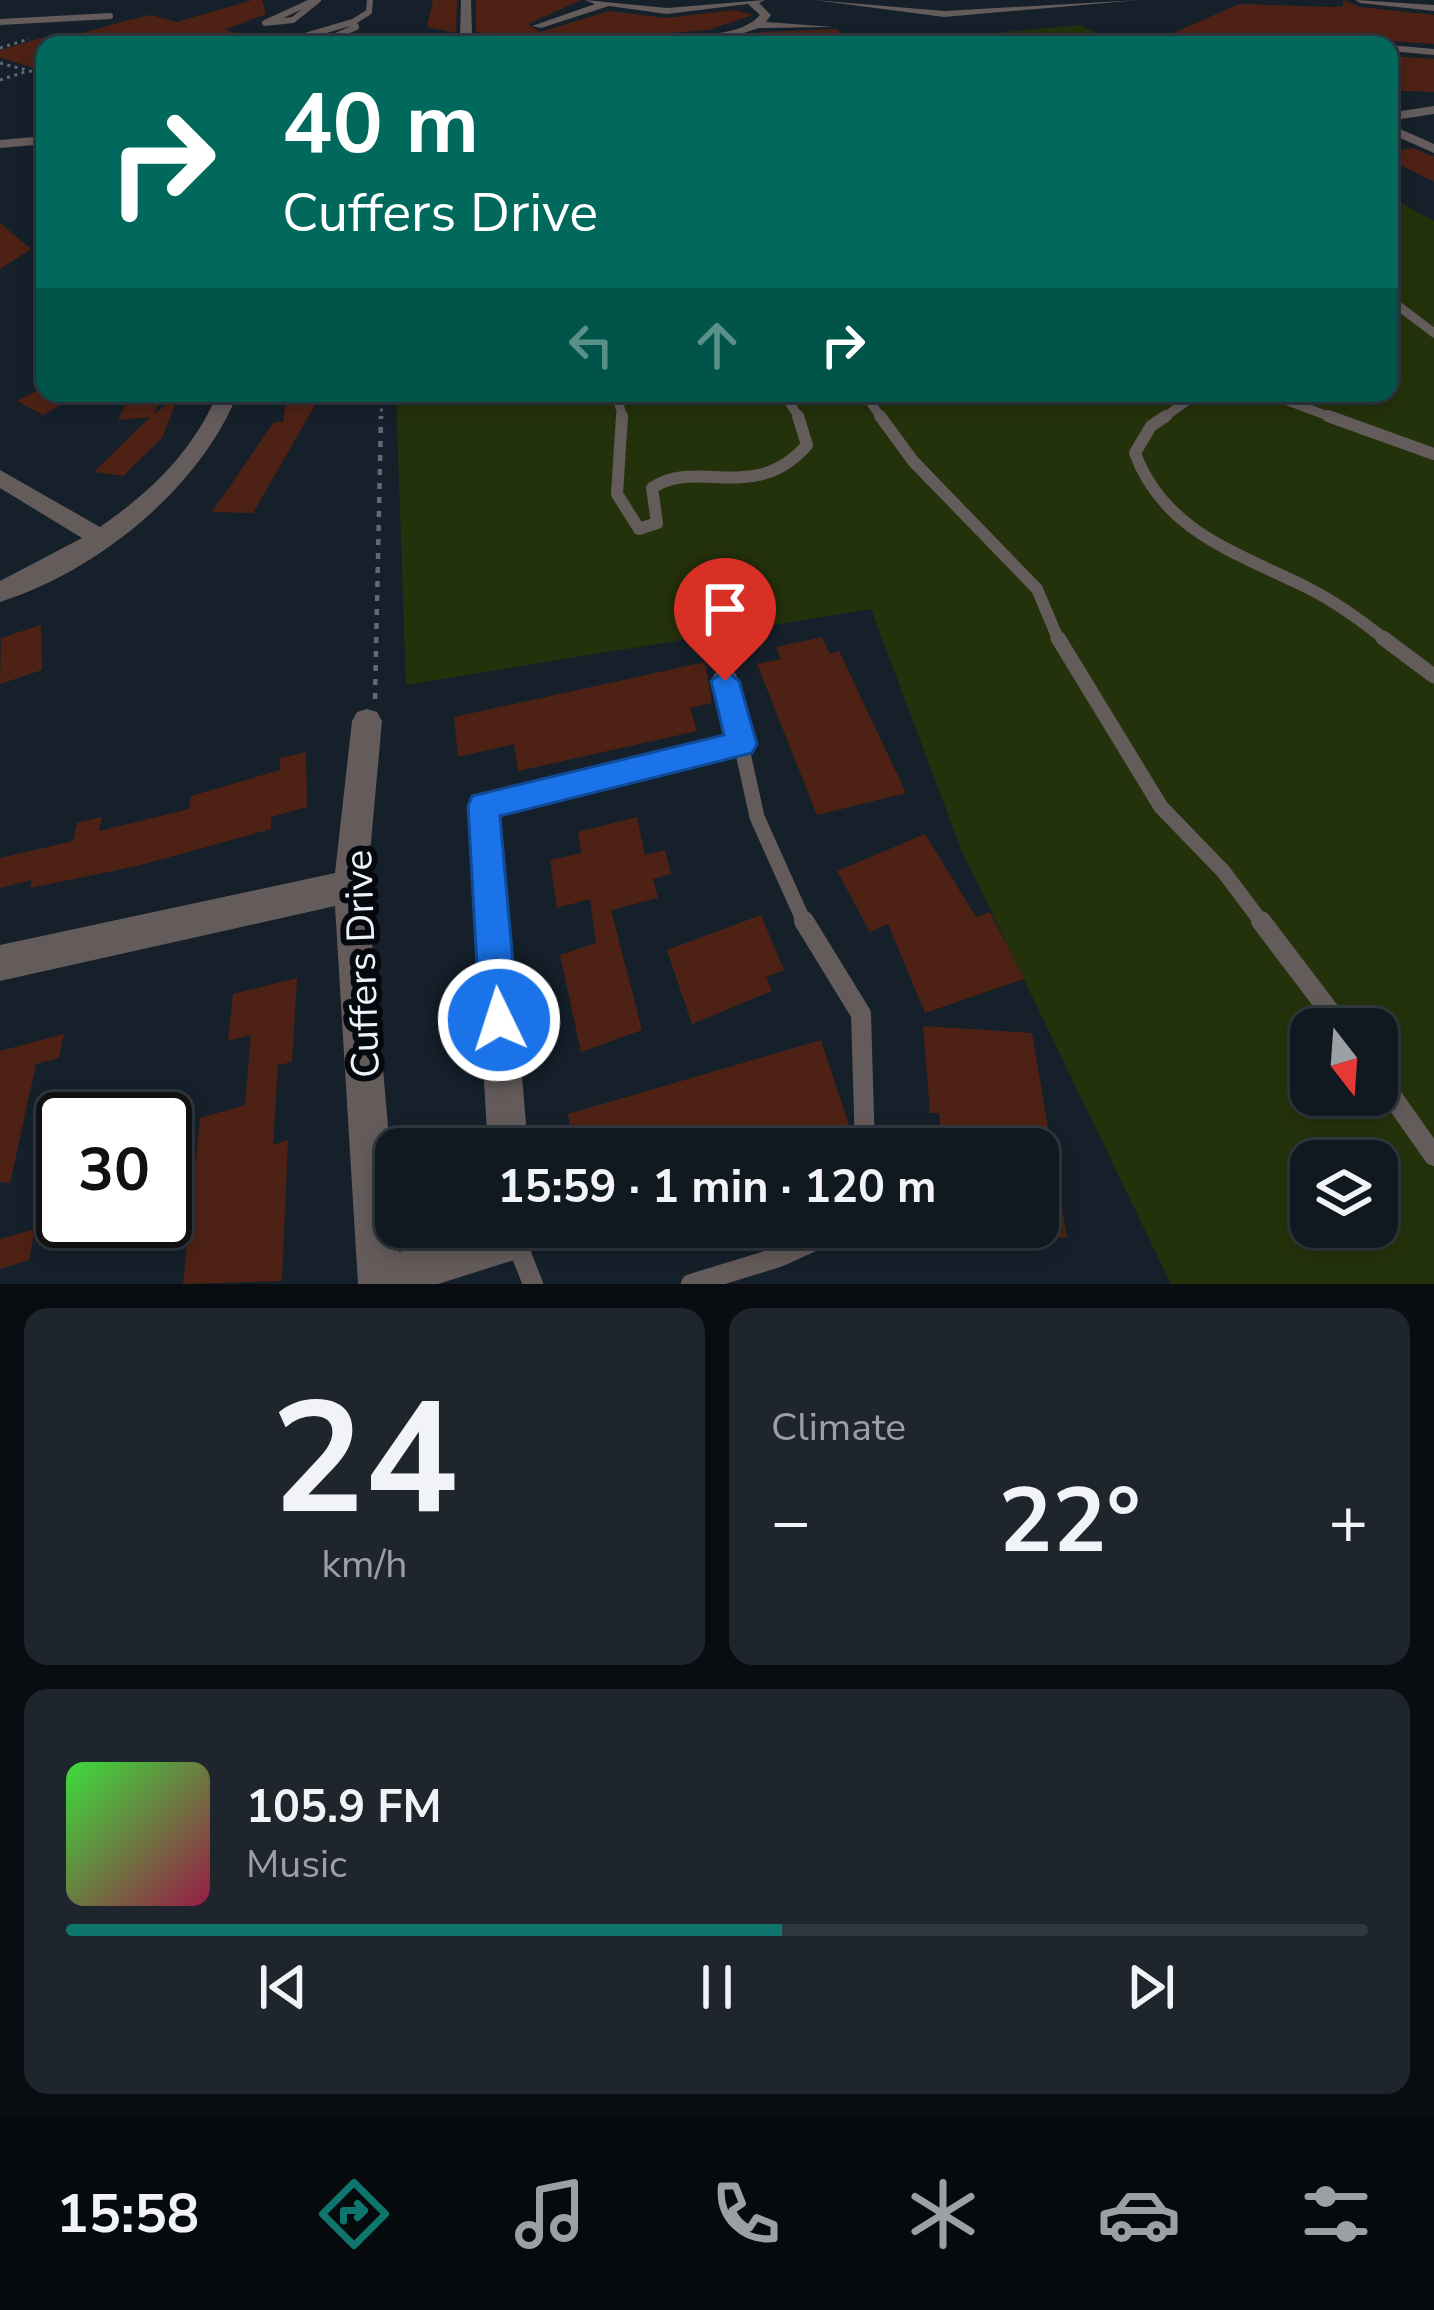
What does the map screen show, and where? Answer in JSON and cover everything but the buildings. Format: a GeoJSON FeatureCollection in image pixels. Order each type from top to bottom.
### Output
{"type":"FeatureCollection","features":[{"type":"Feature","properties":{"kind":"street"},"geometry":{"type":"LineString","coordinates":[[466,0],[464,32],[470,36]]}},
{"type":"Feature","properties":{"kind":"street"},"geometry":{"type":"LineString","coordinates":[[590,0],[674,11],[754,0],[766,12],[758,26]]}},
{"type":"Feature","properties":{"kind":"street"},"geometry":{"type":"LineString","coordinates":[[819,0],[944,14],[1135,0]]}},
{"type":"Feature","properties":{"kind":"street"},"geometry":{"type":"LineString","coordinates":[[1360,0],[1434,8]]}},
{"type":"Feature","properties":{"kind":"street"},"geometry":{"type":"LineString","coordinates":[[538,26],[604,4]]}},
{"type":"Feature","properties":{"kind":"street"},"geometry":{"type":"LineString","coordinates":[[720,36],[758,26],[830,26]]}},
{"type":"Feature","properties":{"kind":"street"},"geometry":{"type":"LineString","coordinates":[[1398,48],[1434,52]]}},
{"type":"Feature","properties":{"kind":"street"},"geometry":{"type":"LineString","coordinates":[[1398,116],[1434,110]]}},
{"type":"Feature","properties":{"kind":"street"},"geometry":{"type":"LineString","coordinates":[[1398,132],[1434,149]]}},
{"type":"Feature","properties":{"kind":"street"},"geometry":{"type":"LineString","coordinates":[[0,144],[36,141]]}},
{"type":"Feature","properties":{"kind":"street"},"geometry":{"type":"LineString","coordinates":[[0,592],[99,537],[195,454],[223,402]]}},
{"type":"Feature","properties":{"kind":"street"},"geometry":{"type":"LineString","coordinates":[[0,478],[99,537]]}},
{"type":"Feature","properties":{"kind":"street"},"geometry":{"type":"LineString","coordinates":[[507,1128],[484,806],[742,744],[725,681]]}},
{"type":"Feature","properties":{"kind":"street","name":"Cuffers Drive"},"geometry":{"type":"LineString","coordinates":[[367,721],[350,886],[380,1282],[473,1248]]}},
{"type":"Feature","properties":{"kind":"street"},"geometry":{"type":"LineString","coordinates":[[0,963],[350,886]]}},
{"type":"Feature","properties":{"kind":"lane"},"geometry":{"type":"LineString","coordinates":[[316,0],[293,20],[265,23],[316,0]]}},
{"type":"Feature","properties":{"kind":"lane"},"geometry":{"type":"LineString","coordinates":[[306,36],[353,22],[369,12],[370,0]]}},
{"type":"Feature","properties":{"kind":"lane"},"geometry":{"type":"LineString","coordinates":[[0,22],[110,16]]}},
{"type":"Feature","properties":{"kind":"lane"},"geometry":{"type":"LineString","coordinates":[[336,36],[356,27],[353,22]]}},
{"type":"Feature","properties":{"kind":"lane"},"geometry":{"type":"LineString","coordinates":[[1398,306],[1434,333]]}},
{"type":"Feature","properties":{"kind":"lane"},"geometry":{"type":"LineString","coordinates":[[620,402],[627,417],[612,486],[618,508],[638,529],[657,523],[652,488],[665,479],[767,476],[795,464],[807,445],[804,425],[789,402]]}},
{"type":"Feature","properties":{"kind":"lane"},"geometry":{"type":"LineString","coordinates":[[871,402],[913,460],[1037,589],[1064,652],[1090,684],[1161,807],[1223,871],[1326,1008]]}},
{"type":"Feature","properties":{"kind":"lane"},"geometry":{"type":"LineString","coordinates":[[1185,402],[1151,426],[1136,453],[1142,485],[1167,510],[1226,548],[1337,604],[1434,676]]}},
{"type":"Feature","properties":{"kind":"lane"},"geometry":{"type":"LineString","coordinates":[[1291,402],[1434,454]]}},
{"type":"Feature","properties":{"kind":"lane"},"geometry":{"type":"LineString","coordinates":[[742,744],[757,818],[808,932],[861,1014],[865,1128]]}},
{"type":"Feature","properties":{"kind":"lane"},"geometry":{"type":"LineString","coordinates":[[1398,1105],[1434,1156]]}},
{"type":"Feature","properties":{"kind":"lane"},"geometry":{"type":"LineString","coordinates":[[520,1248],[533,1284]]}},
{"type":"Feature","properties":{"kind":"lane"},"geometry":{"type":"LineString","coordinates":[[691,1284],[798,1248]]}},
{"type":"Feature","properties":{"kind":"path"},"geometry":{"type":"LineString","coordinates":[[0,63],[36,73]]}},
{"type":"Feature","properties":{"kind":"path"},"geometry":{"type":"LineString","coordinates":[[0,80],[28,71]]}},
{"type":"Feature","properties":{"kind":"path"},"geometry":{"type":"LineString","coordinates":[[367,721],[375,699],[382,402]]}},
{"type":"Feature","properties":{"kind":"green space"},"geometry":{"type":"Polygon","coordinates":[[[1081,25],[1101,36],[962,36],[1081,25]]]}},
{"type":"Feature","properties":{"kind":"green space"},"geometry":{"type":"Polygon","coordinates":[[[1398,201],[1434,221],[1434,1284],[1171,1284],[961,849],[871,609],[406,685],[396,402],[1398,402],[1398,201]]]}},
{"type":"Feature","properties":{"kind":"route"},"geometry":{"type":"LineString","coordinates":[[499,1020],[484,806],[742,744],[725,681]]}}]}
